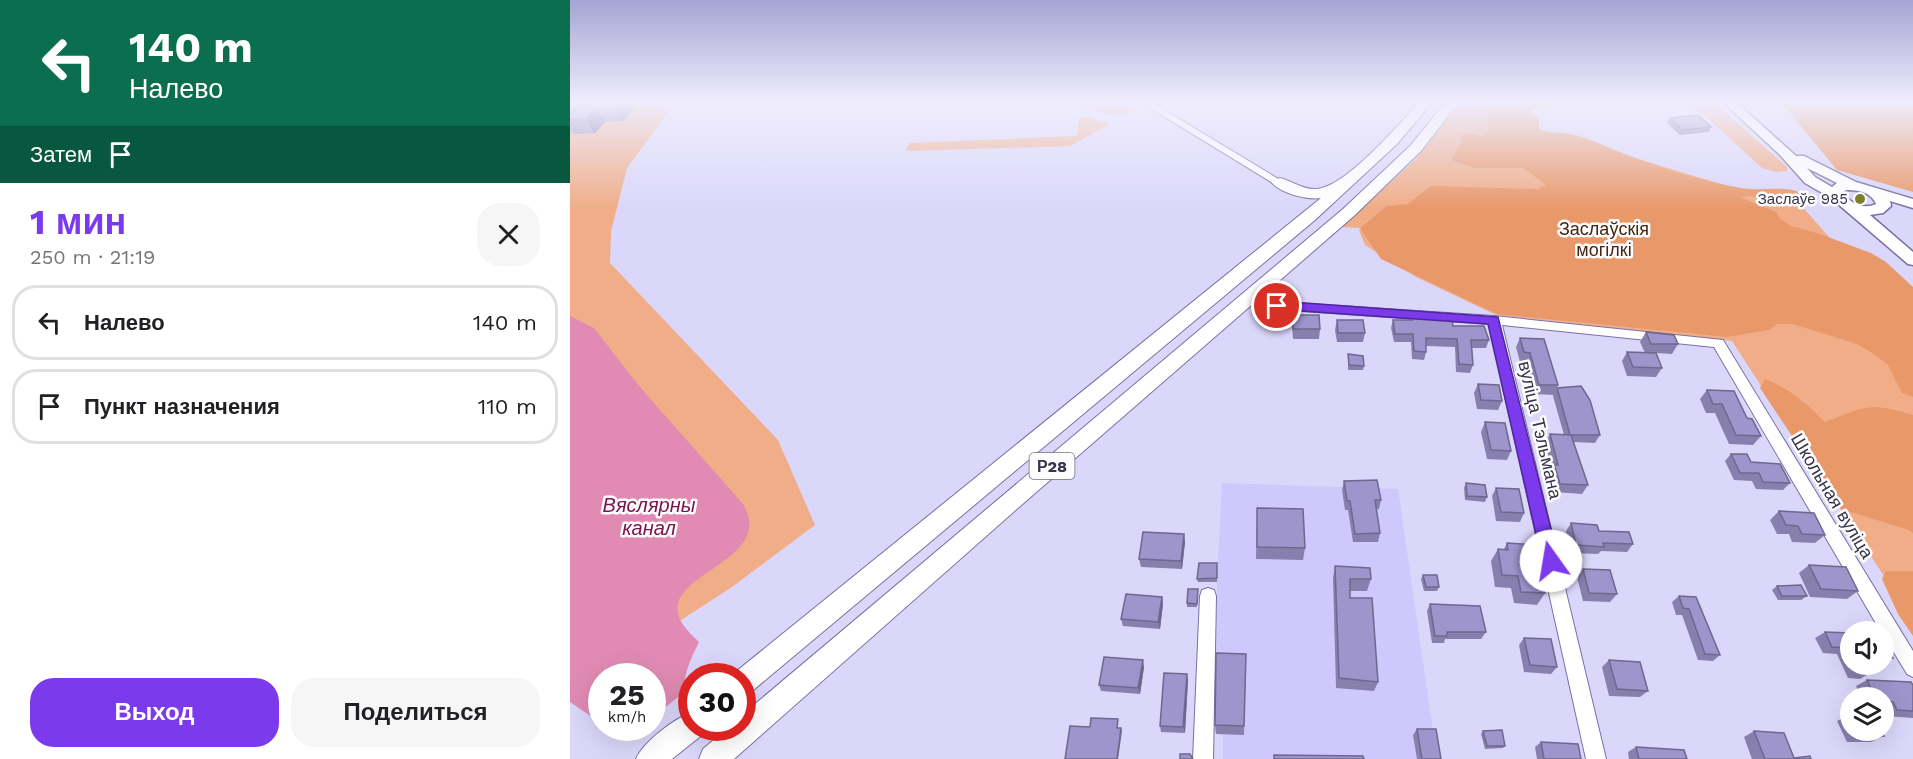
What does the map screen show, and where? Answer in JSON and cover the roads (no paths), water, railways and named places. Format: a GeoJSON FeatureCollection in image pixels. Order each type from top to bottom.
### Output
{"type":"FeatureCollection","features":[{"type":"Feature","properties":{"kind":"highway","name":"Р28"},"geometry":{"type":"LineString","coordinates":[[756,672],[1289,233],[1354,178],[1392,138]]}},
{"type":"Feature","properties":{"kind":"highway","name":"Р28"},"geometry":{"type":"LineString","coordinates":[[714,759],[1349,212],[1424,138]]}},
{"type":"Feature","properties":{"kind":"highway"},"geometry":{"type":"LineString","coordinates":[[1280,183],[1308,194],[1317,195],[1328,192],[1354,178]]}},
{"type":"Feature","properties":{"kind":"highway"},"geometry":{"type":"LineString","coordinates":[[1280,183],[1299,202],[1303,212],[1289,233]]}},
{"type":"Feature","properties":{"kind":"highway"},"geometry":{"type":"LineString","coordinates":[[650,759],[678,736]]}},
{"type":"Feature","properties":{"kind":"main road"},"geometry":{"type":"LineString","coordinates":[[1770,138],[1810,180],[1841,200],[1913,260]]}},
{"type":"Feature","properties":{"kind":"main road"},"geometry":{"type":"LineString","coordinates":[[1785,152],[1833,178],[1913,204]]}},
{"type":"Feature","properties":{"kind":"main road"},"geometry":{"type":"LineString","coordinates":[[1841,200],[1839,187],[1853,186]]}},
{"type":"Feature","properties":{"kind":"main road"},"geometry":{"type":"LineString","coordinates":[[1874,192],[1882,200],[1879,213],[1883,234]]}},
{"type":"Feature","properties":{"kind":"main road"},"geometry":{"type":"LineString","coordinates":[[1841,200],[1865,211],[1882,208],[1913,208]]}},
{"type":"Feature","properties":{"kind":"street"},"geometry":{"type":"LineString","coordinates":[[1205,138],[1280,183]]}},
{"type":"Feature","properties":{"kind":"street"},"geometry":{"type":"LineString","coordinates":[[1277,306],[1494,320]]}},
{"type":"Feature","properties":{"kind":"street","name":"Школьная вуліца"},"geometry":{"type":"LineString","coordinates":[[1494,320],[1718,343],[1913,668]]}},
{"type":"Feature","properties":{"kind":"street","name":"вуліца Тэльмана"},"geometry":{"type":"LineString","coordinates":[[1494,320],[1596,759]]}},
{"type":"Feature","properties":{"kind":"street"},"geometry":{"type":"LineString","coordinates":[[1203,759],[1208,596]]}},
{"type":"Feature","properties":{"kind":"water","name":"Вяслярны канал"},"geometry":{"type":"Polygon","coordinates":[[[570,316],[594,328],[639,386],[743,504],[749,523],[745,540],[733,553],[687,589],[679,602],[680,620],[699,642],[689,663],[678,663],[678,707],[666,717],[666,663],[588,663],[588,714],[570,702],[570,316]]]}},
{"type":"Feature","properties":{"kind":"place","name":"Заслаўе 985"},"geometry":{"type":"Point","coordinates":[1860,199]}},
{"type":"Feature","properties":{"kind":"park label","name":"Заслаўскія могілкі"},"geometry":{"type":"Point","coordinates":[1604,239]}}]}
